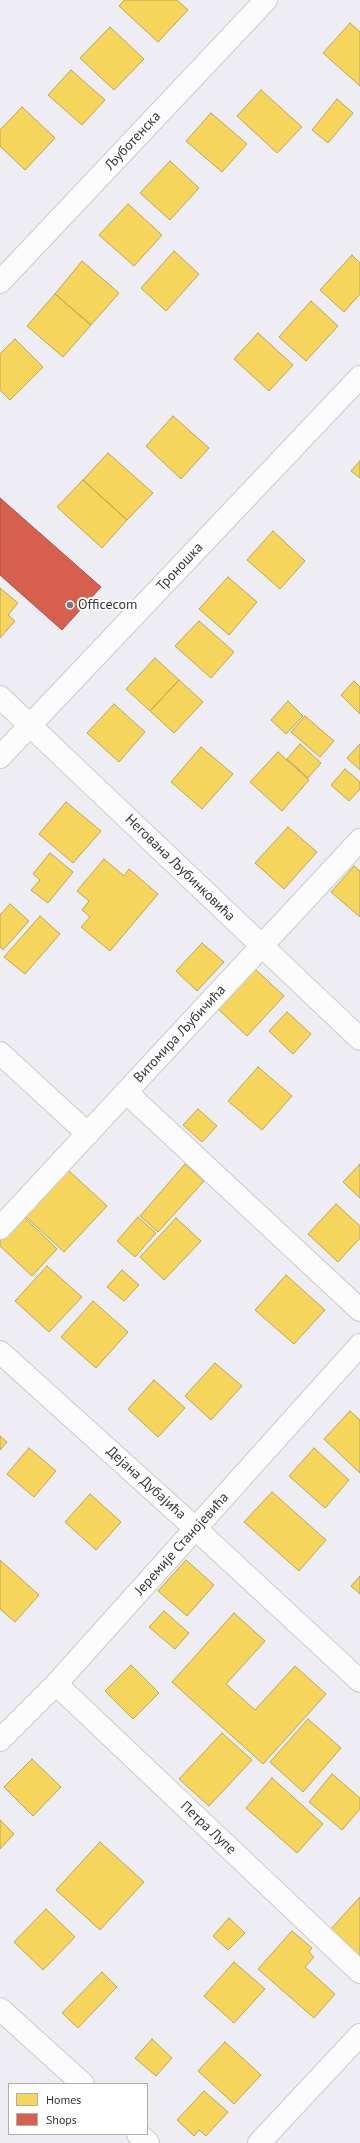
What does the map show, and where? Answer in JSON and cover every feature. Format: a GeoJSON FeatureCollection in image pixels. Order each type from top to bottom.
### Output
{"type":"FeatureCollection","features":[{"type":"Feature","properties":{"kind":"street","name":"Љуботенска"},"geometry":{"type":"LineString","coordinates":[[0,282],[266,0]]}},
{"type":"Feature","properties":{"kind":"street","name":"Троношка"},"geometry":{"type":"LineString","coordinates":[[0,757],[360,377]]}},
{"type":"Feature","properties":{"kind":"street","name":"Негована Љубинковића"},"geometry":{"type":"LineString","coordinates":[[0,697],[360,1039]]}},
{"type":"Feature","properties":{"kind":"street","name":"Витомира Љубичића"},"geometry":{"type":"LineString","coordinates":[[0,1228],[360,840]]}},
{"type":"Feature","properties":{"kind":"street"},"geometry":{"type":"LineString","coordinates":[[0,1053],[88,1134]]}},
{"type":"Feature","properties":{"kind":"street"},"geometry":{"type":"LineString","coordinates":[[126,1092],[360,1310]]}},
{"type":"Feature","properties":{"kind":"street","name":"Јеремије Станојевића"},"geometry":{"type":"LineString","coordinates":[[0,1740],[56,1684],[360,1345]]}},
{"type":"Feature","properties":{"kind":"street","name":"Дејана Дубајића"},"geometry":{"type":"LineString","coordinates":[[0,1352],[196,1529],[360,1681]]}},
{"type":"Feature","properties":{"kind":"street","name":"Петра Лупе"},"geometry":{"type":"LineString","coordinates":[[56,1684],[360,1972]]}},
{"type":"Feature","properties":{"kind":"street"},"geometry":{"type":"LineString","coordinates":[[0,2009],[82,2083]]}},
{"type":"Feature","properties":{"kind":"street"},"geometry":{"type":"LineString","coordinates":[[259,2143],[360,2035]]}},
{"type":"Feature","properties":{"kind":"street"},"geometry":{"type":"LineString","coordinates":[[139,2135],[148,2143]]}},
{"type":"Feature","properties":{"kind":"building: Homes"},"geometry":{"type":"Polygon","coordinates":[[[124,0],[177,0],[188,10],[158,42],[119,6],[124,0]]]}},
{"type":"Feature","properties":{"kind":"building: Homes"},"geometry":{"type":"Polygon","coordinates":[[[350,23],[360,32],[360,86],[323,53],[350,23]]]}},
{"type":"Feature","properties":{"kind":"building: Homes"},"geometry":{"type":"Polygon","coordinates":[[[110,27],[144,59],[114,90],[80,58],[110,27]]]}},
{"type":"Feature","properties":{"kind":"building: Homes"},"geometry":{"type":"Polygon","coordinates":[[[71,70],[105,100],[82,125],[48,95],[71,70]]]}},
{"type":"Feature","properties":{"kind":"building: Homes"},"geometry":{"type":"Polygon","coordinates":[[[261,90],[302,127],[277,153],[237,116],[261,90]]]}},
{"type":"Feature","properties":{"kind":"building: Homes"},"geometry":{"type":"Polygon","coordinates":[[[337,99],[353,113],[328,143],[312,130],[337,99]]]}},
{"type":"Feature","properties":{"kind":"building: Homes"},"geometry":{"type":"Polygon","coordinates":[[[22,107],[55,138],[25,170],[0,146],[0,130],[22,107]]]}},
{"type":"Feature","properties":{"kind":"building: Homes"},"geometry":{"type":"Polygon","coordinates":[[[211,113],[247,144],[222,172],[186,141],[211,113]]]}},
{"type":"Feature","properties":{"kind":"building: Homes"},"geometry":{"type":"Polygon","coordinates":[[[170,161],[199,188],[170,220],[140,193],[170,161]]]}},
{"type":"Feature","properties":{"kind":"building: Homes"},"geometry":{"type":"Polygon","coordinates":[[[128,204],[162,235],[134,266],[99,235],[128,204]]]}},
{"type":"Feature","properties":{"kind":"building: Homes"},"geometry":{"type":"Polygon","coordinates":[[[174,251],[199,274],[166,311],[141,288],[174,251]]]}},
{"type":"Feature","properties":{"kind":"building: Homes"},"geometry":{"type":"Polygon","coordinates":[[[352,255],[360,263],[360,294],[344,312],[320,290],[352,255]]]}},
{"type":"Feature","properties":{"kind":"building: Homes"},"geometry":{"type":"Polygon","coordinates":[[[82,261],[119,293],[91,325],[55,294],[82,261]]]}},
{"type":"Feature","properties":{"kind":"building: Homes"},"geometry":{"type":"Polygon","coordinates":[[[55,294],[91,325],[63,357],[27,326],[55,294]]]}},
{"type":"Feature","properties":{"kind":"building: Homes"},"geometry":{"type":"Polygon","coordinates":[[[311,301],[338,326],[306,361],[279,337],[311,301]]]}},
{"type":"Feature","properties":{"kind":"building: Homes"},"geometry":{"type":"Polygon","coordinates":[[[258,333],[293,365],[269,391],[234,359],[258,333]]]}},
{"type":"Feature","properties":{"kind":"building: Homes"},"geometry":{"type":"Polygon","coordinates":[[[15,339],[43,367],[10,400],[0,390],[0,354],[15,339]]]}},
{"type":"Feature","properties":{"kind":"building: Homes"},"geometry":{"type":"Polygon","coordinates":[[[173,416],[209,448],[181,479],[146,446],[173,416]]]}},
{"type":"Feature","properties":{"kind":"building: Homes"},"geometry":{"type":"Polygon","coordinates":[[[108,453],[153,493],[127,520],[83,480],[108,453]]]}},
{"type":"Feature","properties":{"kind":"building: Homes"},"geometry":{"type":"Polygon","coordinates":[[[360,461],[360,478],[351,471],[360,461]]]}},
{"type":"Feature","properties":{"kind":"building: Homes"},"geometry":{"type":"Polygon","coordinates":[[[83,480],[127,520],[102,548],[57,507],[83,480]]]}},
{"type":"Feature","properties":{"kind":"building: Homes"},"geometry":{"type":"Polygon","coordinates":[[[273,531],[305,561],[280,589],[247,560],[273,531]]]}},
{"type":"Feature","properties":{"kind":"building: Homes"},"geometry":{"type":"Polygon","coordinates":[[[228,577],[257,602],[229,635],[199,609],[228,577]]]}},
{"type":"Feature","properties":{"kind":"building: Homes"},"geometry":{"type":"Polygon","coordinates":[[[0,588],[18,603],[8,615],[15,621],[0,638],[0,588]]]}},
{"type":"Feature","properties":{"kind":"building: Homes"},"geometry":{"type":"Polygon","coordinates":[[[199,621],[234,652],[211,678],[175,646],[199,621]]]}},
{"type":"Feature","properties":{"kind":"building: Homes"},"geometry":{"type":"Polygon","coordinates":[[[155,658],[179,680],[150,711],[126,689],[155,658]]]}},
{"type":"Feature","properties":{"kind":"building: Homes"},"geometry":{"type":"Polygon","coordinates":[[[179,680],[203,702],[174,733],[150,711],[179,680]]]}},
{"type":"Feature","properties":{"kind":"building: Homes"},"geometry":{"type":"Polygon","coordinates":[[[354,681],[360,687],[360,714],[341,695],[354,681]]]}},
{"type":"Feature","properties":{"kind":"building: Homes"},"geometry":{"type":"Polygon","coordinates":[[[288,701],[303,716],[286,734],[271,720],[288,701]]]}},
{"type":"Feature","properties":{"kind":"building: Homes"},"geometry":{"type":"Polygon","coordinates":[[[114,704],[145,732],[119,762],[87,733],[114,704]]]}},
{"type":"Feature","properties":{"kind":"building: Homes"},"geometry":{"type":"Polygon","coordinates":[[[305,716],[334,741],[320,757],[291,732],[305,716]]]}},
{"type":"Feature","properties":{"kind":"building: Homes"},"geometry":{"type":"Polygon","coordinates":[[[300,744],[321,763],[308,778],[287,759],[300,744]]]}},
{"type":"Feature","properties":{"kind":"building: Homes"},"geometry":{"type":"Polygon","coordinates":[[[360,744],[360,770],[347,758],[360,744]]]}},
{"type":"Feature","properties":{"kind":"building: Homes"},"geometry":{"type":"Polygon","coordinates":[[[201,747],[233,774],[202,809],[171,782],[201,747]]]}},
{"type":"Feature","properties":{"kind":"building: Homes"},"geometry":{"type":"Polygon","coordinates":[[[278,752],[309,780],[282,811],[250,782],[278,752]]]}},
{"type":"Feature","properties":{"kind":"building: Homes"},"geometry":{"type":"Polygon","coordinates":[[[345,769],[360,782],[360,789],[349,801],[331,785],[345,769]]]}},
{"type":"Feature","properties":{"kind":"building: Homes"},"geometry":{"type":"Polygon","coordinates":[[[66,802],[101,831],[73,863],[39,834],[66,802]]]}},
{"type":"Feature","properties":{"kind":"building: Homes"},"geometry":{"type":"Polygon","coordinates":[[[288,827],[317,852],[284,889],[255,863],[288,827]]]}},
{"type":"Feature","properties":{"kind":"building: Homes"},"geometry":{"type":"Polygon","coordinates":[[[50,853],[73,872],[48,903],[31,890],[40,880],[33,874],[50,853]]]}},
{"type":"Feature","properties":{"kind":"building: Homes"},"geometry":{"type":"Polygon","coordinates":[[[104,859],[124,876],[129,869],[158,894],[110,951],[81,927],[90,917],[82,910],[89,901],[77,891],[104,859]]]}},
{"type":"Feature","properties":{"kind":"building: Homes"},"geometry":{"type":"Polygon","coordinates":[[[354,866],[360,871],[360,917],[331,892],[354,866]]]}},
{"type":"Feature","properties":{"kind":"building: Homes"},"geometry":{"type":"Polygon","coordinates":[[[10,904],[29,921],[3,950],[0,947],[0,915],[10,904]]]}},
{"type":"Feature","properties":{"kind":"building: Homes"},"geometry":{"type":"Polygon","coordinates":[[[40,916],[60,934],[25,974],[4,957],[40,916]]]}},
{"type":"Feature","properties":{"kind":"building: Homes"},"geometry":{"type":"Polygon","coordinates":[[[202,943],[224,962],[197,991],[176,971],[202,943]]]}},
{"type":"Feature","properties":{"kind":"building: Homes"},"geometry":{"type":"Polygon","coordinates":[[[254,968],[284,996],[247,1036],[217,1008],[254,968]]]}},
{"type":"Feature","properties":{"kind":"building: Homes"},"geometry":{"type":"Polygon","coordinates":[[[287,1012],[311,1034],[293,1054],[269,1031],[287,1012]]]}},
{"type":"Feature","properties":{"kind":"building: Homes"},"geometry":{"type":"Polygon","coordinates":[[[258,1067],[292,1096],[262,1130],[228,1101],[258,1067]]]}},
{"type":"Feature","properties":{"kind":"building: Homes"},"geometry":{"type":"Polygon","coordinates":[[[198,1109],[217,1126],[202,1142],[183,1125],[198,1109]]]}},
{"type":"Feature","properties":{"kind":"building: Homes"},"geometry":{"type":"Polygon","coordinates":[[[185,1164],[204,1181],[158,1232],[140,1216],[185,1164]]]}},
{"type":"Feature","properties":{"kind":"building: Homes"},"geometry":{"type":"Polygon","coordinates":[[[360,1164],[360,1198],[343,1182],[360,1164]]]}},
{"type":"Feature","properties":{"kind":"building: Homes"},"geometry":{"type":"Polygon","coordinates":[[[67,1169],[107,1206],[64,1252],[24,1215],[67,1169]]]}},
{"type":"Feature","properties":{"kind":"building: Homes"},"geometry":{"type":"Polygon","coordinates":[[[336,1204],[360,1226],[360,1238],[338,1262],[308,1234],[336,1204]]]}},
{"type":"Feature","properties":{"kind":"building: Homes"},"geometry":{"type":"Polygon","coordinates":[[[23,1216],[57,1249],[32,1276],[0,1246],[0,1240],[23,1216]]]}},
{"type":"Feature","properties":{"kind":"building: Homes"},"geometry":{"type":"Polygon","coordinates":[[[138,1217],[156,1233],[135,1257],[117,1241],[138,1217]]]}},
{"type":"Feature","properties":{"kind":"building: Homes"},"geometry":{"type":"Polygon","coordinates":[[[176,1218],[201,1241],[164,1280],[140,1257],[176,1218]]]}},
{"type":"Feature","properties":{"kind":"building: Homes"},"geometry":{"type":"Polygon","coordinates":[[[47,1266],[82,1297],[49,1332],[15,1301],[47,1266]]]}},
{"type":"Feature","properties":{"kind":"building: Homes"},"geometry":{"type":"Polygon","coordinates":[[[122,1270],[139,1285],[124,1301],[107,1287],[122,1270]]]}},
{"type":"Feature","properties":{"kind":"building: Homes"},"geometry":{"type":"Polygon","coordinates":[[[286,1275],[325,1310],[294,1344],[255,1310],[286,1275]]]}},
{"type":"Feature","properties":{"kind":"building: Homes"},"geometry":{"type":"Polygon","coordinates":[[[93,1301],[128,1332],[96,1368],[61,1337],[93,1301]]]}},
{"type":"Feature","properties":{"kind":"building: Homes"},"geometry":{"type":"Polygon","coordinates":[[[215,1363],[242,1386],[211,1420],[185,1396],[215,1363]]]}},
{"type":"Feature","properties":{"kind":"building: Homes"},"geometry":{"type":"Polygon","coordinates":[[[154,1380],[185,1408],[158,1437],[128,1409],[154,1380]]]}},
{"type":"Feature","properties":{"kind":"building: Homes"},"geometry":{"type":"Polygon","coordinates":[[[350,1411],[360,1420],[360,1473],[324,1439],[350,1411]]]}},
{"type":"Feature","properties":{"kind":"building: Homes"},"geometry":{"type":"Polygon","coordinates":[[[0,1436],[7,1442],[0,1450],[0,1436]]]}},
{"type":"Feature","properties":{"kind":"building: Homes"},"geometry":{"type":"Polygon","coordinates":[[[29,1448],[56,1471],[34,1497],[7,1474],[29,1448]]]}},
{"type":"Feature","properties":{"kind":"building: Homes"},"geometry":{"type":"Polygon","coordinates":[[[314,1448],[349,1480],[325,1508],[289,1476],[314,1448]]]}},
{"type":"Feature","properties":{"kind":"building: Homes"},"geometry":{"type":"Polygon","coordinates":[[[272,1492],[326,1540],[299,1571],[244,1522],[272,1492]]]}},
{"type":"Feature","properties":{"kind":"building: Homes"},"geometry":{"type":"Polygon","coordinates":[[[90,1494],[121,1522],[96,1550],[65,1522],[90,1494]]]}},
{"type":"Feature","properties":{"kind":"building: Homes"},"geometry":{"type":"Polygon","coordinates":[[[0,1560],[39,1595],[15,1622],[0,1609],[0,1560]]]}},
{"type":"Feature","properties":{"kind":"building: Homes"},"geometry":{"type":"Polygon","coordinates":[[[186,1560],[214,1585],[187,1616],[158,1591],[186,1560]]]}},
{"type":"Feature","properties":{"kind":"building: Homes"},"geometry":{"type":"Polygon","coordinates":[[[360,1576],[360,1594],[351,1586],[360,1576]]]}},
{"type":"Feature","properties":{"kind":"building: Homes"},"geometry":{"type":"Polygon","coordinates":[[[164,1611],[189,1633],[175,1649],[149,1627],[164,1611]]]}},
{"type":"Feature","properties":{"kind":"building: Homes"},"geometry":{"type":"Polygon","coordinates":[[[234,1613],[265,1641],[226,1684],[255,1710],[295,1666],[326,1694],[263,1764],[172,1682],[234,1613]]]}},
{"type":"Feature","properties":{"kind":"building: Homes"},"geometry":{"type":"Polygon","coordinates":[[[131,1665],[159,1693],[133,1719],[105,1691],[131,1665]]]}},
{"type":"Feature","properties":{"kind":"building: Homes"},"geometry":{"type":"Polygon","coordinates":[[[308,1719],[341,1748],[303,1792],[270,1762],[308,1719]]]}},
{"type":"Feature","properties":{"kind":"building: Homes"},"geometry":{"type":"Polygon","coordinates":[[[222,1733],[252,1760],[209,1806],[179,1779],[222,1733]]]}},
{"type":"Feature","properties":{"kind":"building: Homes"},"geometry":{"type":"Polygon","coordinates":[[[32,1759],[61,1787],[33,1816],[4,1787],[32,1759]]]}},
{"type":"Feature","properties":{"kind":"building: Homes"},"geometry":{"type":"Polygon","coordinates":[[[332,1774],[360,1798],[360,1809],[342,1830],[309,1802],[332,1774]]]}},
{"type":"Feature","properties":{"kind":"building: Homes"},"geometry":{"type":"Polygon","coordinates":[[[272,1778],[323,1824],[297,1853],[246,1808],[272,1778]]]}},
{"type":"Feature","properties":{"kind":"building: Homes"},"geometry":{"type":"Polygon","coordinates":[[[0,1820],[14,1834],[0,1849],[0,1820]]]}},
{"type":"Feature","properties":{"kind":"building: Homes"},"geometry":{"type":"Polygon","coordinates":[[[100,1842],[144,1882],[100,1930],[56,1890],[100,1842]]]}},
{"type":"Feature","properties":{"kind":"building: Homes"},"geometry":{"type":"Polygon","coordinates":[[[360,1897],[360,1958],[329,1931],[360,1897]]]}},
{"type":"Feature","properties":{"kind":"building: Homes"},"geometry":{"type":"Polygon","coordinates":[[[46,1909],[75,1937],[43,1970],[14,1942],[46,1909]]]}},
{"type":"Feature","properties":{"kind":"building: Homes"},"geometry":{"type":"Polygon","coordinates":[[[229,1918],[245,1933],[228,1950],[213,1936],[229,1918]]]}},
{"type":"Feature","properties":{"kind":"building: Homes"},"geometry":{"type":"Polygon","coordinates":[[[292,1931],[312,1948],[309,1952],[314,1957],[305,1967],[335,1994],[314,2018],[258,1969],[292,1931]]]}},
{"type":"Feature","properties":{"kind":"building: Homes"},"geometry":{"type":"Polygon","coordinates":[[[234,1962],[265,1989],[234,2023],[204,1996],[234,1962]]]}},
{"type":"Feature","properties":{"kind":"building: Homes"},"geometry":{"type":"Polygon","coordinates":[[[102,1972],[117,1987],[78,2028],[62,2013],[102,1972]]]}},
{"type":"Feature","properties":{"kind":"building: Homes"},"geometry":{"type":"Polygon","coordinates":[[[152,2039],[172,2058],[156,2076],[135,2058],[152,2039]]]}},
{"type":"Feature","properties":{"kind":"building: Homes"},"geometry":{"type":"Polygon","coordinates":[[[225,2042],[261,2075],[234,2104],[198,2071],[225,2042]]]}},
{"type":"Feature","properties":{"kind":"building: Homes"},"geometry":{"type":"Polygon","coordinates":[[[204,2091],[228,2112],[206,2136],[199,2130],[194,2136],[177,2120],[204,2091]]]}},
{"type":"Feature","properties":{"kind":"building: Shops"},"geometry":{"type":"Polygon","coordinates":[[[0,498],[101,587],[62,630],[0,575],[0,498]]]}},
{"type":"Feature","properties":{"kind":"place","name":"Officecom"},"geometry":{"type":"Point","coordinates":[70,605]}}]}
